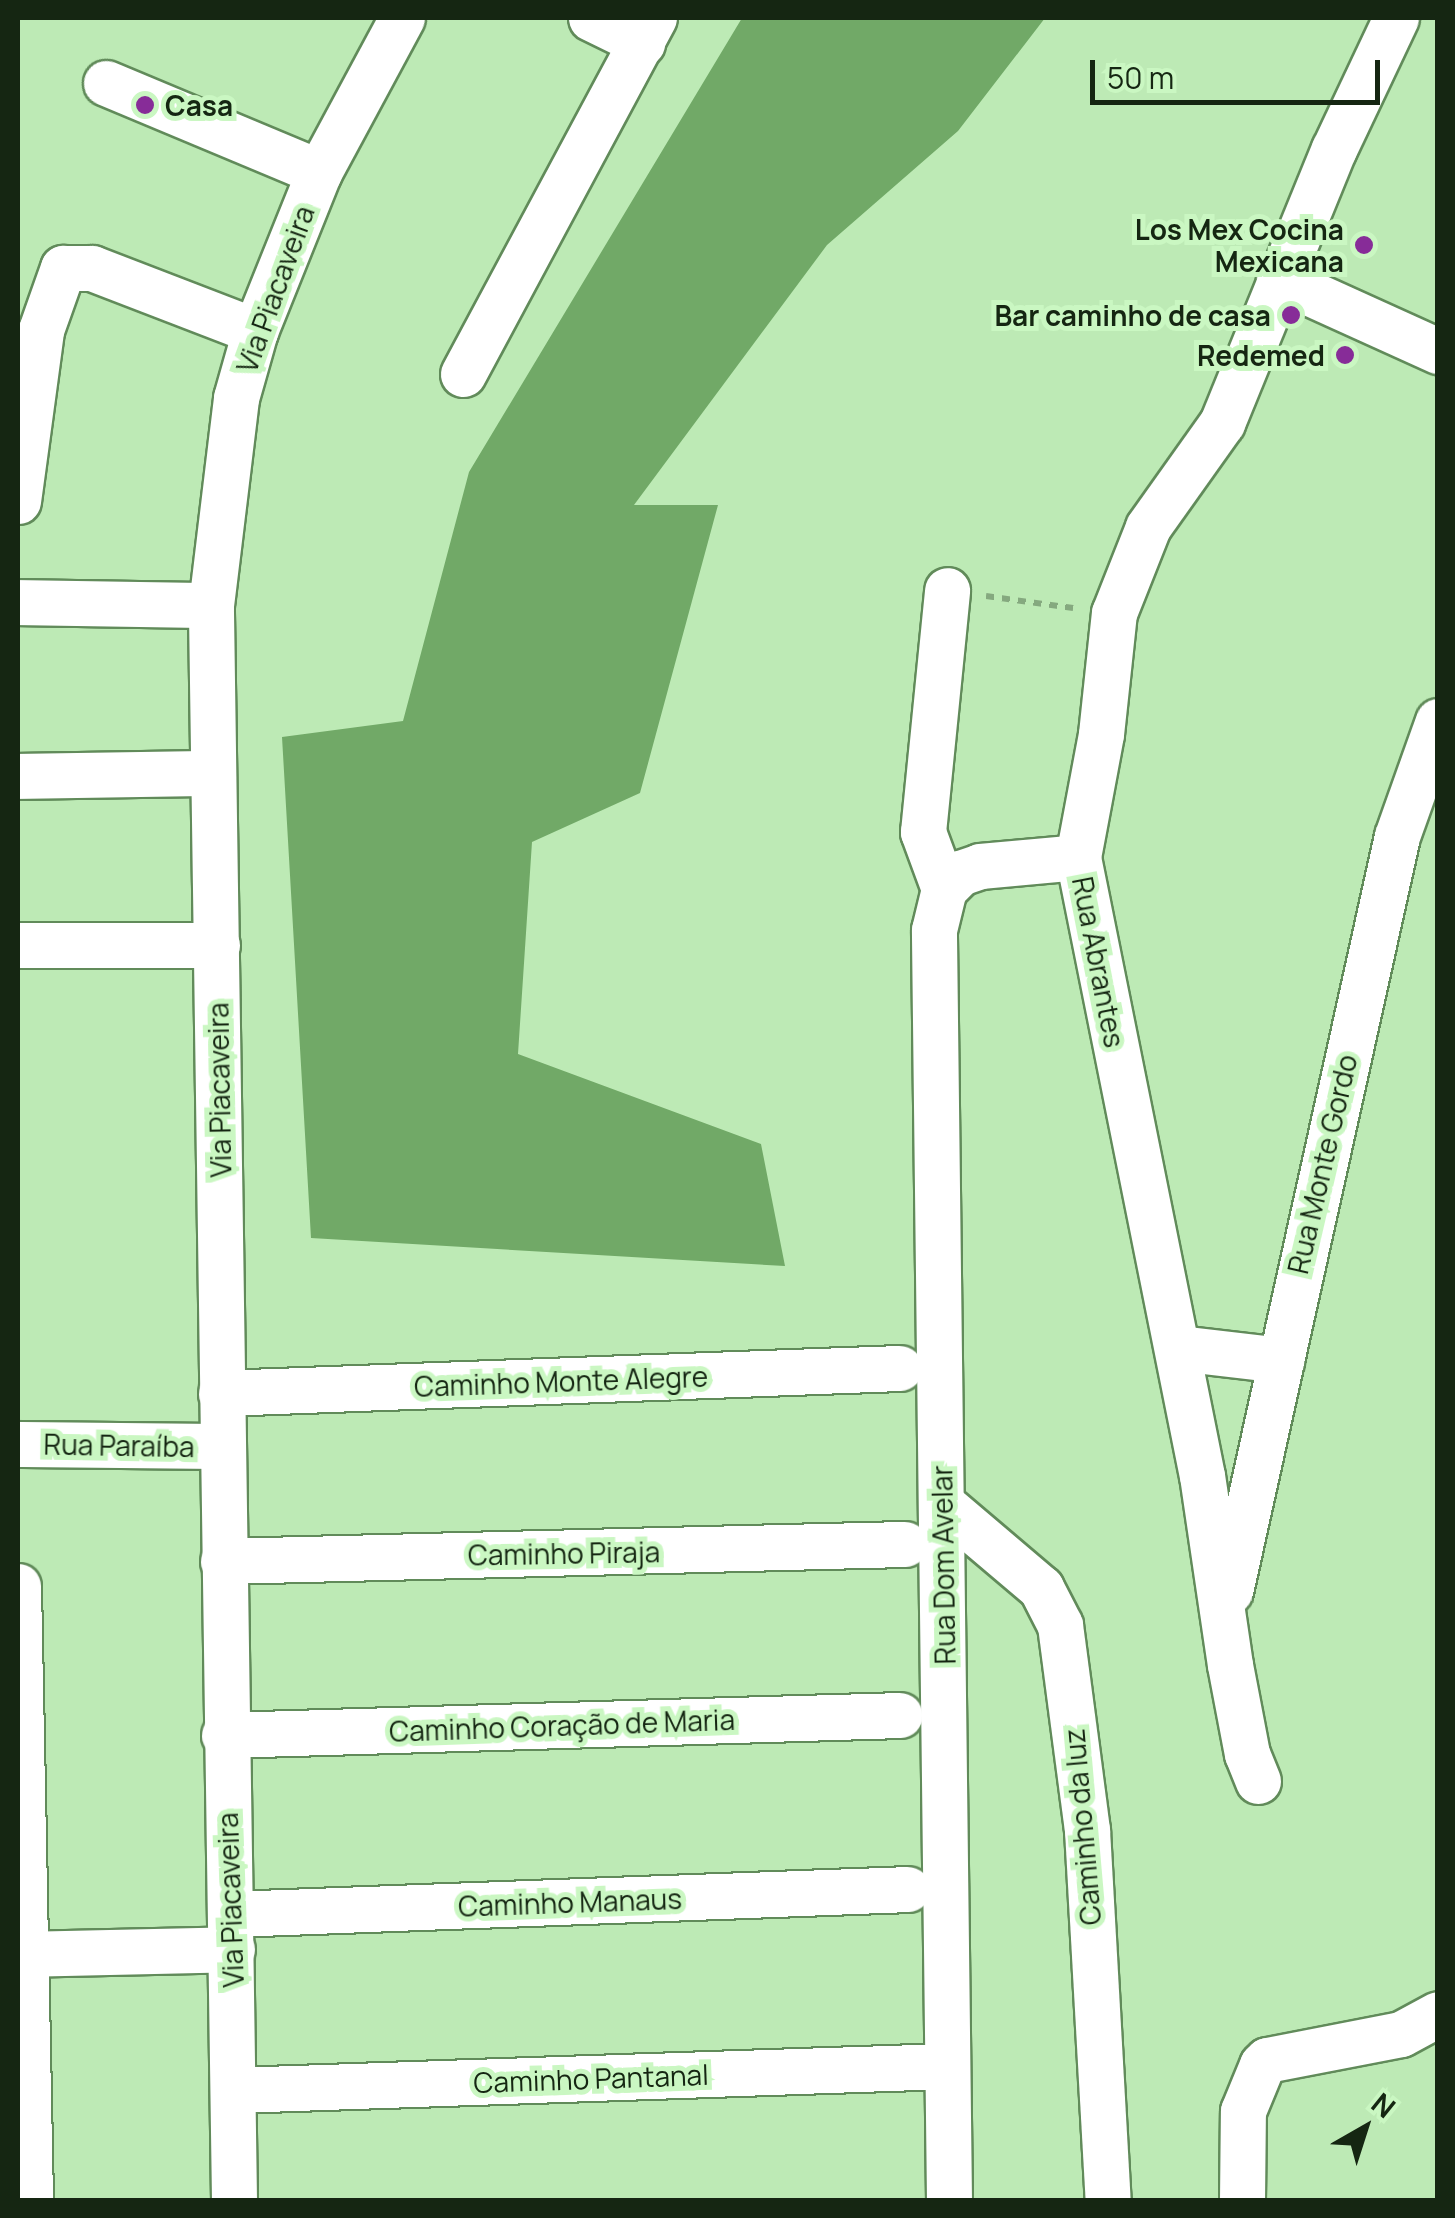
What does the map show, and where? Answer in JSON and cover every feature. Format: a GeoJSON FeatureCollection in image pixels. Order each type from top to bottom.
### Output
{"type":"FeatureCollection","features":[{"type":"Feature","properties":{"kind":"street"},"geometry":{"type":"LineString","coordinates":[[462,374],[648,30],[591,18]]}},
{"type":"Feature","properties":{"kind":"street","name":"Rua Abrantes"},"geometry":{"type":"LineString","coordinates":[[1258,1781],[1240,1719],[1178,1348],[1078,857],[1101,734],[1114,613],[1148,527],[1222,423],[1279,279],[1396,18]]}},
{"type":"Feature","properties":{"kind":"street","name":"Via Piacaveira"},"geometry":{"type":"LineString","coordinates":[[234,2200],[235,2090],[224,1735],[211,605],[233,416],[255,331],[319,172],[395,20]]}},
{"type":"Feature","properties":{"kind":"street"},"geometry":{"type":"LineString","coordinates":[[106,83],[319,172]]}},
{"type":"Feature","properties":{"kind":"street"},"geometry":{"type":"LineString","coordinates":[[18,501],[46,304],[63,268],[92,268],[255,331]]}},
{"type":"Feature","properties":{"kind":"street"},"geometry":{"type":"LineString","coordinates":[[1279,279],[1438,351]]}},
{"type":"Feature","properties":{"kind":"street","name":"Rua Dom Avelar"},"geometry":{"type":"LineString","coordinates":[[948,590],[923,832],[939,909],[949,2200]]}},
{"type":"Feature","properties":{"kind":"street"},"geometry":{"type":"LineString","coordinates":[[18,602],[211,605]]}},
{"type":"Feature","properties":{"kind":"street","name":"Rua Monte Gordo"},"geometry":{"type":"LineString","coordinates":[[1224,1612],[1397,836],[1438,721]]}},
{"type":"Feature","properties":{"kind":"street"},"geometry":{"type":"LineString","coordinates":[[18,776],[213,773]]}},
{"type":"Feature","properties":{"kind":"street"},"geometry":{"type":"LineString","coordinates":[[939,909],[960,873],[980,866],[1078,857]]}},
{"type":"Feature","properties":{"kind":"street"},"geometry":{"type":"LineString","coordinates":[[18,945],[216,945]]}},
{"type":"Feature","properties":{"kind":"street"},"geometry":{"type":"LineString","coordinates":[[1178,1348],[1281,1360]]}},
{"type":"Feature","properties":{"kind":"street","name":"Caminho Monte Alegre"},"geometry":{"type":"LineString","coordinates":[[221,1393],[900,1368]]}},
{"type":"Feature","properties":{"kind":"street","name":"Rua Paraíba"},"geometry":{"type":"LineString","coordinates":[[18,1444],[220,1446]]}},
{"type":"Feature","properties":{"kind":"street","name":"Caminho da luz"},"geometry":{"type":"LineString","coordinates":[[942,1504],[1041,1588],[1060,1626],[1087,1830],[1108,2200]]}},
{"type":"Feature","properties":{"kind":"street","name":"Caminho Piraja"},"geometry":{"type":"LineString","coordinates":[[223,1560],[905,1544]]}},
{"type":"Feature","properties":{"kind":"street"},"geometry":{"type":"LineString","coordinates":[[18,1586],[30,2200]]}},
{"type":"Feature","properties":{"kind":"street","name":"Caminho Coração de Maria"},"geometry":{"type":"LineString","coordinates":[[224,1735],[900,1715]]}},
{"type":"Feature","properties":{"kind":"street","name":"Caminho Manaus"},"geometry":{"type":"LineString","coordinates":[[231,1932],[908,1889]]}},
{"type":"Feature","properties":{"kind":"street"},"geometry":{"type":"LineString","coordinates":[[23,1954],[231,1932]]}},
{"type":"Feature","properties":{"kind":"street"},"geometry":{"type":"LineString","coordinates":[[1242,2200],[1242,2111],[1267,2060],[1401,2034],[1438,2014]]}},
{"type":"Feature","properties":{"kind":"street","name":"Caminho Pantanal"},"geometry":{"type":"LineString","coordinates":[[235,2090],[947,2066]]}},
{"type":"Feature","properties":{"kind":"path"},"geometry":{"type":"LineString","coordinates":[[948,590],[1114,613]]}},
{"type":"Feature","properties":{"kind":"green space"},"geometry":{"type":"Polygon","coordinates":[[[742,18],[1045,18],[958,131],[827,245],[634,505],[718,505],[640,793],[532,842],[518,1054],[761,1144],[785,1266],[311,1238],[282,737],[403,721],[469,472],[742,18]]]}},
{"type":"Feature","properties":{"kind":"place","name":"Casa"},"geometry":{"type":"Point","coordinates":[145,105]}},
{"type":"Feature","properties":{"kind":"place","name":"Los Mex Cocina Mexicana"},"geometry":{"type":"Point","coordinates":[1364,245]}},
{"type":"Feature","properties":{"kind":"place","name":"Bar caminho de casa"},"geometry":{"type":"Point","coordinates":[1291,315]}},
{"type":"Feature","properties":{"kind":"place","name":"Redemed"},"geometry":{"type":"Point","coordinates":[1345,355]}}]}
